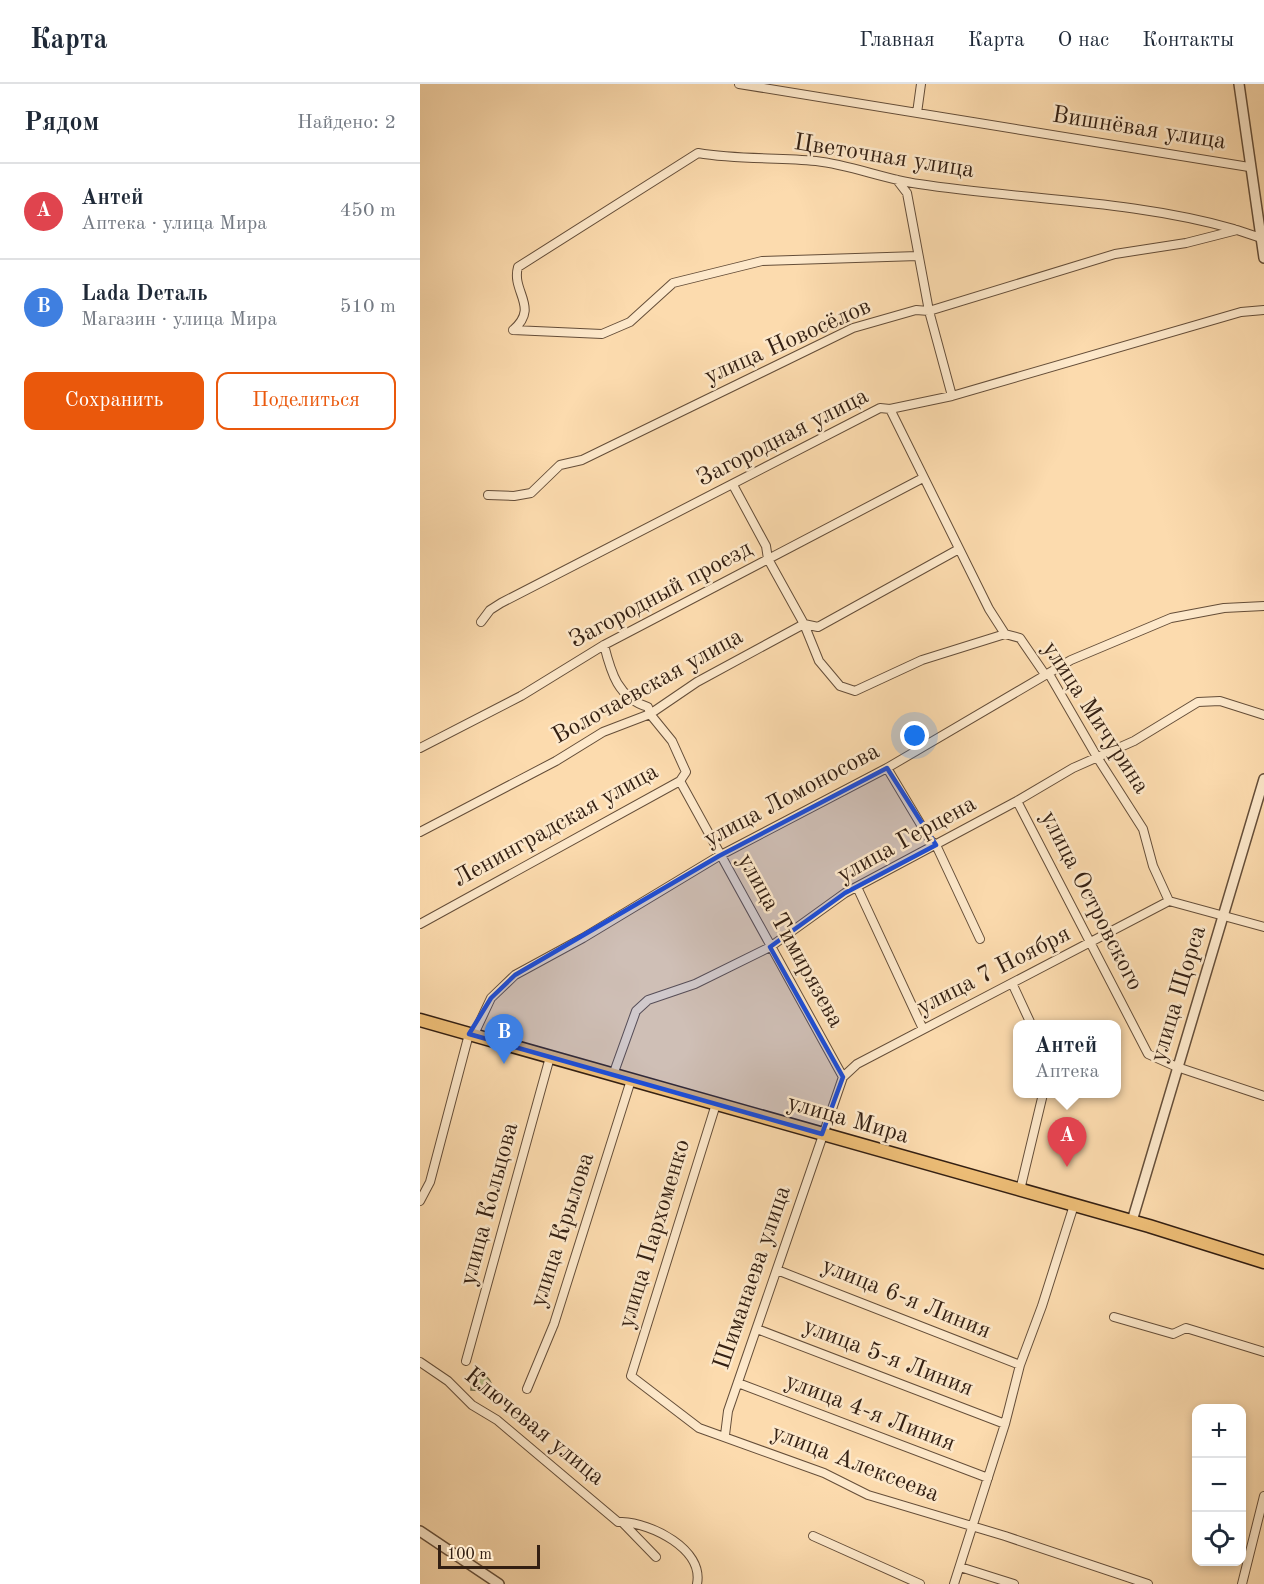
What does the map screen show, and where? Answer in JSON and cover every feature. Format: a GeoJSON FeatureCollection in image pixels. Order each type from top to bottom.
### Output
{"type":"FeatureCollection","features":[{"type":"Feature","properties":{"kind":"main road","name":"улица Мира"},"geometry":{"type":"LineString","coordinates":[[420,1020],[1132,1221],[1264,1262]]}},
{"type":"Feature","properties":{"kind":"street","name":"Вишнёвая улица"},"geometry":{"type":"LineString","coordinates":[[739,84],[1250,167]]}},
{"type":"Feature","properties":{"kind":"street"},"geometry":{"type":"LineString","coordinates":[[916,113],[921,84]]}},
{"type":"Feature","properties":{"kind":"street"},"geometry":{"type":"LineString","coordinates":[[1239,84],[1264,258]]}},
{"type":"Feature","properties":{"kind":"street","name":"Цветочная улица"},"geometry":{"type":"LineString","coordinates":[[918,256],[762,261],[673,283],[630,322],[602,334],[513,330],[522,321],[525,304],[515,277],[518,267],[698,153],[735,159],[815,161],[846,165],[917,184],[1184,215],[1237,230]]}},
{"type":"Feature","properties":{"kind":"street"},"geometry":{"type":"LineString","coordinates":[[897,180],[907,193],[929,311],[952,396]]}},
{"type":"Feature","properties":{"kind":"street"},"geometry":{"type":"LineString","coordinates":[[907,193],[917,184]]}},
{"type":"Feature","properties":{"kind":"street"},"geometry":{"type":"LineString","coordinates":[[1237,230],[1261,238]]}},
{"type":"Feature","properties":{"kind":"street","name":"улица Новосёлов"},"geometry":{"type":"LineString","coordinates":[[488,495],[514,496],[531,493],[560,465],[582,460],[854,328],[916,310],[929,311],[1115,254],[1186,243],[1237,230]]}},
{"type":"Feature","properties":{"kind":"street","name":"Загородная улица"},"geometry":{"type":"LineString","coordinates":[[481,622],[490,610],[501,603],[880,408],[890,410],[952,396],[1241,312],[1264,310]]}},
{"type":"Feature","properties":{"kind":"street","name":"улица Мичурина"},"geometry":{"type":"LineString","coordinates":[[890,410],[959,549],[1005,634],[1020,638],[1044,673],[1049,674],[1097,757],[1143,829],[1154,866],[1169,901]]}},
{"type":"Feature","properties":{"kind":"street","name":"Загородный проезд"},"geometry":{"type":"LineString","coordinates":[[420,748],[521,696],[604,645],[923,478]]}},
{"type":"Feature","properties":{"kind":"street"},"geometry":{"type":"LineString","coordinates":[[733,485],[766,546],[768,560],[804,624],[819,661],[840,686],[855,691],[922,660],[1005,634]]}},
{"type":"Feature","properties":{"kind":"street","name":"Волочаевская улица"},"geometry":{"type":"LineString","coordinates":[[420,832],[556,760],[603,732],[650,714],[697,682],[804,624],[818,627],[959,549]]}},
{"type":"Feature","properties":{"kind":"street","name":"улица Ломоносова"},"geometry":{"type":"LineString","coordinates":[[420,1201],[430,1182],[469,1034],[476,1030],[490,998],[515,975],[583,938],[720,856],[887,768],[1097,648],[1171,618],[1224,608],[1264,606]]}},
{"type":"Feature","properties":{"kind":"street","name":"улица Тимирязева"},"geometry":{"type":"LineString","coordinates":[[604,645],[609,664],[620,688],[633,703],[648,707],[650,714],[672,741],[686,772],[680,780],[843,1077]]}},
{"type":"Feature","properties":{"kind":"street","name":"улица Герцена"},"geometry":{"type":"LineString","coordinates":[[613,1075],[636,1011],[648,1000],[695,984],[770,947],[857,887],[1097,757],[1134,741],[1198,702],[1220,701],[1264,715]]}},
{"type":"Feature","properties":{"kind":"street"},"geometry":{"type":"LineString","coordinates":[[887,768],[930,840],[936,845],[980,939]]}},
{"type":"Feature","properties":{"kind":"street","name":"улица Щорса"},"geometry":{"type":"LineString","coordinates":[[1132,1221],[1264,779]]}},
{"type":"Feature","properties":{"kind":"street","name":"Ленинградская улица"},"geometry":{"type":"LineString","coordinates":[[420,924],[680,780]]}},
{"type":"Feature","properties":{"kind":"street","name":"улица Островского"},"geometry":{"type":"LineString","coordinates":[[1017,801],[1148,1054],[1177,1067],[1264,1096]]}},
{"type":"Feature","properties":{"kind":"street"},"geometry":{"type":"LineString","coordinates":[[857,887],[923,1029]]}},
{"type":"Feature","properties":{"kind":"street"},"geometry":{"type":"LineString","coordinates":[[1169,901],[1264,927]]}},
{"type":"Feature","properties":{"kind":"street","name":"улица 7 Ноября"},"geometry":{"type":"LineString","coordinates":[[843,1077],[857,1064],[1169,901]]}},
{"type":"Feature","properties":{"kind":"street"},"geometry":{"type":"LineString","coordinates":[[1012,984],[1029,1020]]}},
{"type":"Feature","properties":{"kind":"street","name":"улица Кольцова"},"geometry":{"type":"LineString","coordinates":[[466,1361],[550,1057]]}},
{"type":"Feature","properties":{"kind":"street"},"geometry":{"type":"LineString","coordinates":[[822,1134],[843,1077]]}},
{"type":"Feature","properties":{"kind":"street","name":"улица Крылова"},"geometry":{"type":"LineString","coordinates":[[527,1389],[554,1324],[631,1080]]}},
{"type":"Feature","properties":{"kind":"street"},"geometry":{"type":"LineString","coordinates":[[1020,1190],[1042,1098]]}},
{"type":"Feature","properties":{"kind":"street","name":"улица Пархоменко"},"geometry":{"type":"LineString","coordinates":[[631,1376],[716,1104]]}},
{"type":"Feature","properties":{"kind":"street","name":"Шиманаева улица"},"geometry":{"type":"LineString","coordinates":[[725,1435],[728,1411],[822,1134]]}},
{"type":"Feature","properties":{"kind":"street"},"geometry":{"type":"LineString","coordinates":[[954,1584],[1005,1424],[1020,1365],[1042,1306],[1074,1205]]}},
{"type":"Feature","properties":{"kind":"street","name":"улица 6-я Линия"},"geometry":{"type":"LineString","coordinates":[[777,1270],[1020,1365]]}},
{"type":"Feature","properties":{"kind":"street"},"geometry":{"type":"LineString","coordinates":[[1114,1317],[1173,1334],[1186,1328],[1264,1352]]}},
{"type":"Feature","properties":{"kind":"street","name":"улица 5-я Линия"},"geometry":{"type":"LineString","coordinates":[[757,1329],[1005,1424]]}},
{"type":"Feature","properties":{"kind":"street","name":"Ключевая улица"},"geometry":{"type":"LineString","coordinates":[[420,1362],[448,1381],[472,1405],[497,1420],[618,1522],[631,1522],[678,1541],[694,1563],[699,1576],[697,1584]]}},
{"type":"Feature","properties":{"kind":"street","name":"улица Алексеева"},"geometry":{"type":"LineString","coordinates":[[631,1376],[699,1428],[725,1435],[824,1473],[868,1495],[1148,1584]]}},
{"type":"Feature","properties":{"kind":"street","name":"улица 4-я Линия"},"geometry":{"type":"LineString","coordinates":[[738,1383],[988,1478]]}},
{"type":"Feature","properties":{"kind":"street"},"geometry":{"type":"LineString","coordinates":[[1242,1584],[1264,1496]]}},
{"type":"Feature","properties":{"kind":"street","name":"Ключевая улица"},"geometry":{"type":"LineString","coordinates":[[622,1522],[656,1557]]}},
{"type":"Feature","properties":{"kind":"street"},"geometry":{"type":"LineString","coordinates":[[420,1531],[499,1584]]}},
{"type":"Feature","properties":{"kind":"street"},"geometry":{"type":"LineString","coordinates":[[813,1536],[920,1584]]}},
{"type":"Feature","properties":{"kind":"street"},"geometry":{"type":"LineString","coordinates":[[960,1567],[1014,1584]]}},
{"type":"Feature","properties":{"kind":"highlighted area"},"geometry":{"type":"Polygon","coordinates":[[[887,768],[936,845],[845,893],[770,947],[843,1077],[822,1134],[469,1034],[491,998],[515,975],[719,856],[887,768]]]}},
{"type":"Feature","properties":{"kind":"green space"},"geometry":{"type":"Polygon","coordinates":[[[472,1373],[488,1378],[491,1383],[487,1391],[471,1390],[472,1373]]]}},
{"type":"Feature","properties":{"kind":"place","name":"Lada Dеталь"},"geometry":{"type":"Point","coordinates":[504,1064]}},
{"type":"Feature","properties":{"kind":"place","name":"Антей"},"geometry":{"type":"Point","coordinates":[1067,1167]}}]}
